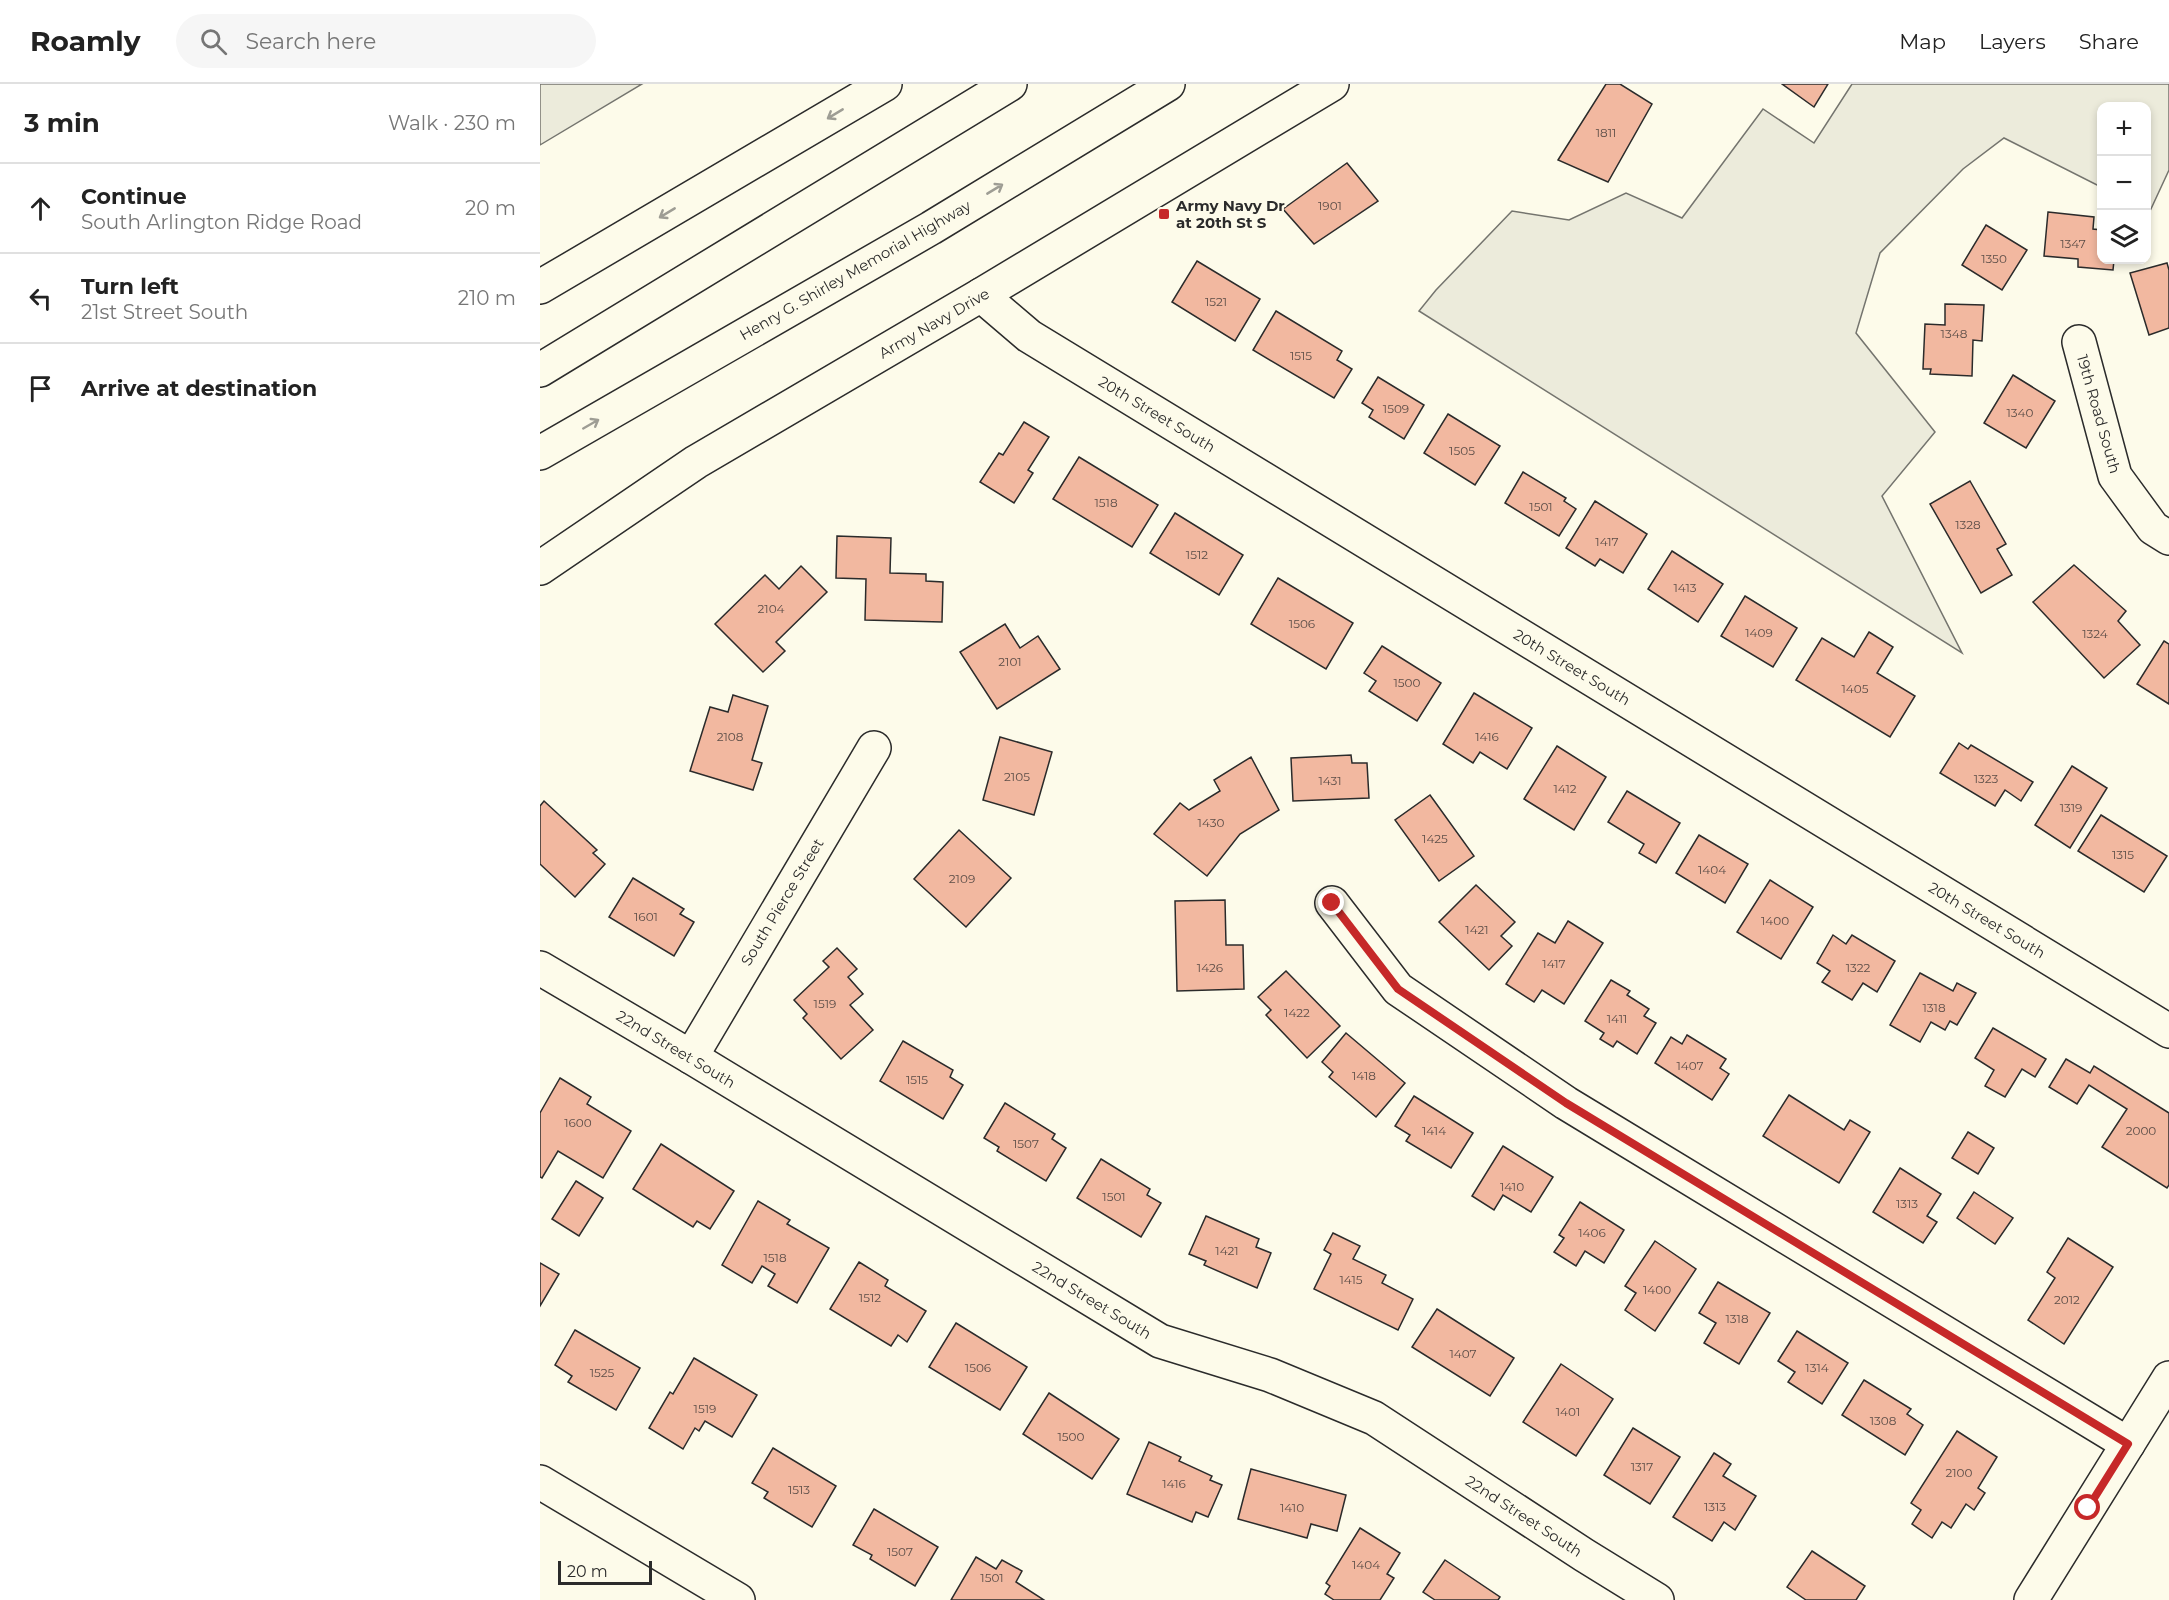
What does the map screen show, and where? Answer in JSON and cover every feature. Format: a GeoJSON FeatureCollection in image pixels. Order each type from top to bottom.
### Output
{"type":"FeatureCollection","features":[{"type":"Feature","properties":{"kind":"main road"},"geometry":{"type":"LineString","coordinates":[[540,287],[885,84]]}},
{"type":"Feature","properties":{"kind":"main road"},"geometry":{"type":"LineString","coordinates":[[540,370],[1010,84]]}},
{"type":"Feature","properties":{"kind":"main road","name":"Henry G. Shirley Memorial Highway"},"geometry":{"type":"LineString","coordinates":[[540,453],[931,228],[1168,84]]}},
{"type":"Feature","properties":{"kind":"main road","name":"Army Navy Drive"},"geometry":{"type":"LineString","coordinates":[[540,568],[696,462],[981,295],[1332,84]]}},
{"type":"Feature","properties":{"kind":"main road","name":"20th Street South"},"geometry":{"type":"LineString","coordinates":[[981,295],[1029,336],[2169,1031]]}},
{"type":"Feature","properties":{"kind":"main road","name":"19th Road South"},"geometry":{"type":"LineString","coordinates":[[2079,342],[2115,476],[2153,528],[2169,538]]}},
{"type":"Feature","properties":{"kind":"main road","name":"South Pierce Street"},"geometry":{"type":"LineString","coordinates":[[691,1057],[874,748]]}},
{"type":"Feature","properties":{"kind":"main road"},"geometry":{"type":"LineString","coordinates":[[1332,903],[1398,989],[1566,1103],[2128,1444]]}},
{"type":"Feature","properties":{"kind":"main road","name":"22nd Street South"},"geometry":{"type":"LineString","coordinates":[[540,968],[1160,1341],[1270,1375],[1374,1418],[1657,1600]]}},
{"type":"Feature","properties":{"kind":"main road"},"geometry":{"type":"LineString","coordinates":[[2031,1600],[2169,1378]]}},
{"type":"Feature","properties":{"kind":"main road"},"geometry":{"type":"LineString","coordinates":[[540,1482],[738,1600]]}},
{"type":"Feature","properties":{"kind":"shaded area"},"geometry":{"type":"Polygon","coordinates":[[[540,84],[642,84],[540,145],[540,84]]]}},
{"type":"Feature","properties":{"kind":"shaded area"},"geometry":{"type":"Polygon","coordinates":[[[1852,84],[2169,84],[2169,170],[2151,209],[2151,102],[2097,102],[2097,185],[2004,138],[1963,169],[1880,253],[1856,333],[1935,432],[1882,496],[1962,653],[1419,311],[1436,290],[1512,211],[1569,220],[1626,193],[1682,218],[1763,109],[1814,143],[1852,84]]]}},
{"type":"Feature","properties":{"kind":"building"},"geometry":{"type":"Polygon","coordinates":[[[1606,84],[1620,84],[1652,104],[1608,182],[1558,160],[1606,84]]]}},
{"type":"Feature","properties":{"kind":"building"},"geometry":{"type":"Polygon","coordinates":[[[1782,84],[1828,84],[1814,107],[1782,84]]]}},
{"type":"Feature","properties":{"kind":"building"},"geometry":{"type":"Polygon","coordinates":[[[1347,163],[1378,201],[1314,244],[1283,209],[1347,163]]]}},
{"type":"Feature","properties":{"kind":"building"},"geometry":{"type":"Polygon","coordinates":[[[2048,212],[2094,217],[2093,229],[2097,229],[2097,264],[2114,264],[2113,270],[2078,267],[2078,259],[2044,256],[2048,212]]]}},
{"type":"Feature","properties":{"kind":"building"},"geometry":{"type":"Polygon","coordinates":[[[1986,225],[2027,250],[2002,290],[1962,265],[1986,225]]]}},
{"type":"Feature","properties":{"kind":"building"},"geometry":{"type":"Polygon","coordinates":[[[1197,261],[1260,299],[1235,341],[1172,302],[1197,261]]]}},
{"type":"Feature","properties":{"kind":"building"},"geometry":{"type":"Polygon","coordinates":[[[2167,263],[2169,328],[2149,335],[2130,273],[2167,263]]]}},
{"type":"Feature","properties":{"kind":"building"},"geometry":{"type":"Polygon","coordinates":[[[1945,304],[1984,305],[1982,341],[1973,340],[1972,376],[1930,374],[1931,369],[1923,369],[1925,324],[1945,325],[1945,304]]]}},
{"type":"Feature","properties":{"kind":"building"},"geometry":{"type":"Polygon","coordinates":[[[1276,311],[1342,351],[1337,360],[1352,369],[1334,398],[1253,350],[1276,311]]]}},
{"type":"Feature","properties":{"kind":"building"},"geometry":{"type":"Polygon","coordinates":[[[2013,375],[2055,401],[2026,448],[1984,423],[2013,375]]]}},
{"type":"Feature","properties":{"kind":"building"},"geometry":{"type":"Polygon","coordinates":[[[1378,377],[1424,405],[1404,439],[1369,417],[1373,410],[1362,403],[1378,377]]]}},
{"type":"Feature","properties":{"kind":"building"},"geometry":{"type":"Polygon","coordinates":[[[1448,414],[1500,446],[1475,485],[1424,453],[1448,414]]]}},
{"type":"Feature","properties":{"kind":"building"},"geometry":{"type":"Polygon","coordinates":[[[1024,422],[1049,437],[1028,470],[1033,473],[1014,503],[980,482],[999,453],[1003,455],[1024,422]]]}},
{"type":"Feature","properties":{"kind":"building"},"geometry":{"type":"Polygon","coordinates":[[[1079,457],[1158,505],[1132,547],[1053,499],[1079,457]]]}},
{"type":"Feature","properties":{"kind":"building"},"geometry":{"type":"Polygon","coordinates":[[[1523,472],[1566,498],[1564,501],[1576,509],[1559,536],[1505,503],[1523,472]]]}},
{"type":"Feature","properties":{"kind":"building"},"geometry":{"type":"Polygon","coordinates":[[[1970,481],[2006,544],[1997,549],[2012,575],[1981,593],[1930,504],[1970,481]]]}},
{"type":"Feature","properties":{"kind":"building"},"geometry":{"type":"Polygon","coordinates":[[[1595,501],[1647,534],[1623,573],[1600,559],[1595,566],[1566,548],[1595,501]]]}},
{"type":"Feature","properties":{"kind":"building"},"geometry":{"type":"Polygon","coordinates":[[[1175,513],[1243,555],[1219,595],[1150,553],[1175,513]]]}},
{"type":"Feature","properties":{"kind":"building"},"geometry":{"type":"Polygon","coordinates":[[[837,536],[891,538],[890,573],[926,574],[926,581],[943,582],[942,622],[865,620],[866,579],[836,578],[837,536]]]}},
{"type":"Feature","properties":{"kind":"building"},"geometry":{"type":"Polygon","coordinates":[[[1672,551],[1723,584],[1698,622],[1648,589],[1672,551]]]}},
{"type":"Feature","properties":{"kind":"building"},"geometry":{"type":"Polygon","coordinates":[[[2074,565],[2126,611],[2118,621],[2140,645],[2104,678],[2033,602],[2074,565]]]}},
{"type":"Feature","properties":{"kind":"building"},"geometry":{"type":"Polygon","coordinates":[[[801,566],[827,592],[776,642],[785,651],[763,672],[715,624],[765,575],[779,589],[801,566]]]}},
{"type":"Feature","properties":{"kind":"building"},"geometry":{"type":"Polygon","coordinates":[[[1278,578],[1353,623],[1326,669],[1251,624],[1278,578]]]}},
{"type":"Feature","properties":{"kind":"building"},"geometry":{"type":"Polygon","coordinates":[[[1745,596],[1797,628],[1773,667],[1721,636],[1745,596]]]}},
{"type":"Feature","properties":{"kind":"building"},"geometry":{"type":"Polygon","coordinates":[[[1005,624],[1020,648],[1038,636],[1060,669],[997,709],[960,652],[1005,624]]]}},
{"type":"Feature","properties":{"kind":"building"},"geometry":{"type":"Polygon","coordinates":[[[1869,632],[1893,647],[1877,673],[1915,696],[1890,737],[1796,680],[1822,638],[1854,657],[1869,632]]]}},
{"type":"Feature","properties":{"kind":"building"},"geometry":{"type":"Polygon","coordinates":[[[2164,641],[2169,644],[2169,704],[2137,684],[2164,641]]]}},
{"type":"Feature","properties":{"kind":"building"},"geometry":{"type":"Polygon","coordinates":[[[1382,646],[1441,683],[1417,721],[1369,691],[1376,681],[1364,673],[1382,646]]]}},
{"type":"Feature","properties":{"kind":"building"},"geometry":{"type":"Polygon","coordinates":[[[1474,693],[1532,728],[1507,769],[1480,752],[1473,763],[1443,744],[1474,693]]]}},
{"type":"Feature","properties":{"kind":"building"},"geometry":{"type":"Polygon","coordinates":[[[733,695],[768,706],[752,760],[762,763],[753,790],[690,771],[710,707],[728,712],[733,695]]]}},
{"type":"Feature","properties":{"kind":"building"},"geometry":{"type":"Polygon","coordinates":[[[1000,737],[1052,752],[1034,815],[983,800],[1000,737]]]}},
{"type":"Feature","properties":{"kind":"building"},"geometry":{"type":"Polygon","coordinates":[[[1959,743],[1968,749],[1971,745],[2033,782],[2021,801],[2005,790],[1995,806],[1940,773],[1959,743]]]}},
{"type":"Feature","properties":{"kind":"building"},"geometry":{"type":"Polygon","coordinates":[[[1557,746],[1606,777],[1574,830],[1524,799],[1557,746]]]}},
{"type":"Feature","properties":{"kind":"building"},"geometry":{"type":"Polygon","coordinates":[[[1351,755],[1352,763],[1367,763],[1369,798],[1293,801],[1291,758],[1351,755]]]}},
{"type":"Feature","properties":{"kind":"building"},"geometry":{"type":"Polygon","coordinates":[[[1251,757],[1279,810],[1240,834],[1207,876],[1154,834],[1180,803],[1189,810],[1220,791],[1214,780],[1251,757]]]}},
{"type":"Feature","properties":{"kind":"building"},"geometry":{"type":"Polygon","coordinates":[[[2072,766],[2107,788],[2070,848],[2035,825],[2072,766]]]}},
{"type":"Feature","properties":{"kind":"building"},"geometry":{"type":"Polygon","coordinates":[[[1627,791],[1680,823],[1656,863],[1639,853],[1644,844],[1608,822],[1627,791]]]}},
{"type":"Feature","properties":{"kind":"building"},"geometry":{"type":"Polygon","coordinates":[[[1430,795],[1474,856],[1439,881],[1395,820],[1430,795]]]}},
{"type":"Feature","properties":{"kind":"building"},"geometry":{"type":"Polygon","coordinates":[[[544,801],[597,850],[593,853],[605,864],[575,897],[540,864],[540,806],[544,801]]]}},
{"type":"Feature","properties":{"kind":"building"},"geometry":{"type":"Polygon","coordinates":[[[2101,815],[2167,856],[2144,892],[2078,851],[2101,815]]]}},
{"type":"Feature","properties":{"kind":"building"},"geometry":{"type":"Polygon","coordinates":[[[959,830],[1011,878],[966,927],[914,879],[959,830]]]}},
{"type":"Feature","properties":{"kind":"building"},"geometry":{"type":"Polygon","coordinates":[[[1699,835],[1748,864],[1725,903],[1676,873],[1699,835]]]}},
{"type":"Feature","properties":{"kind":"building"},"geometry":{"type":"Polygon","coordinates":[[[633,878],[684,909],[680,914],[694,922],[674,956],[609,917],[633,878]]]}},
{"type":"Feature","properties":{"kind":"building"},"geometry":{"type":"Polygon","coordinates":[[[1770,880],[1813,907],[1781,959],[1737,932],[1770,880]]]}},
{"type":"Feature","properties":{"kind":"building"},"geometry":{"type":"Polygon","coordinates":[[[1476,885],[1515,922],[1501,936],[1512,946],[1489,970],[1439,922],[1476,885]]]}},
{"type":"Feature","properties":{"kind":"building"},"geometry":{"type":"Polygon","coordinates":[[[1225,900],[1226,945],[1243,945],[1244,989],[1177,991],[1175,901],[1225,900]]]}},
{"type":"Feature","properties":{"kind":"building"},"geometry":{"type":"Polygon","coordinates":[[[1568,921],[1603,943],[1564,1004],[1542,990],[1534,1002],[1506,984],[1538,933],[1555,943],[1568,921]]]}},
{"type":"Feature","properties":{"kind":"building"},"geometry":{"type":"Polygon","coordinates":[[[1833,935],[1846,944],[1852,935],[1895,961],[1877,992],[1863,983],[1852,1000],[1822,982],[1830,971],[1817,963],[1833,935]]]}},
{"type":"Feature","properties":{"kind":"building"},"geometry":{"type":"Polygon","coordinates":[[[837,948],[857,969],[848,977],[863,994],[850,1005],[873,1030],[841,1059],[803,1018],[807,1014],[794,1000],[829,967],[823,961],[837,948]]]}},
{"type":"Feature","properties":{"kind":"building"},"geometry":{"type":"Polygon","coordinates":[[[1286,971],[1340,1026],[1307,1058],[1266,1015],[1271,1010],[1258,997],[1286,971]]]}},
{"type":"Feature","properties":{"kind":"building"},"geometry":{"type":"Polygon","coordinates":[[[1920,973],[1953,991],[1957,983],[1976,993],[1957,1025],[1950,1021],[1945,1030],[1931,1022],[1920,1042],[1890,1025],[1920,973]]]}},
{"type":"Feature","properties":{"kind":"building"},"geometry":{"type":"Polygon","coordinates":[[[1611,980],[1630,991],[1627,995],[1649,1009],[1644,1016],[1656,1023],[1637,1054],[1617,1041],[1613,1047],[1600,1039],[1604,1033],[1585,1021],[1611,980]]]}},
{"type":"Feature","properties":{"kind":"building"},"geometry":{"type":"Polygon","coordinates":[[[1993,1028],[2046,1059],[2035,1077],[2022,1069],[2005,1097],[1985,1086],[1994,1070],[1975,1058],[1993,1028]]]}},
{"type":"Feature","properties":{"kind":"building"},"geometry":{"type":"Polygon","coordinates":[[[1346,1033],[1405,1083],[1376,1117],[1329,1077],[1333,1072],[1322,1062],[1346,1033]]]}},
{"type":"Feature","properties":{"kind":"building"},"geometry":{"type":"Polygon","coordinates":[[[1687,1035],[1726,1059],[1720,1068],[1729,1074],[1712,1100],[1655,1063],[1671,1037],[1682,1044],[1687,1035]]]}},
{"type":"Feature","properties":{"kind":"building"},"geometry":{"type":"Polygon","coordinates":[[[903,1041],[953,1070],[950,1077],[963,1085],[943,1119],[880,1081],[903,1041]]]}},
{"type":"Feature","properties":{"kind":"building"},"geometry":{"type":"Polygon","coordinates":[[[2066,1059],[2090,1073],[2094,1066],[2169,1113],[2169,1185],[2167,1188],[2102,1147],[2127,1109],[2089,1085],[2077,1104],[2049,1087],[2066,1059]]]}},
{"type":"Feature","properties":{"kind":"building"},"geometry":{"type":"Polygon","coordinates":[[[560,1078],[591,1097],[587,1104],[631,1131],[603,1178],[558,1151],[542,1178],[540,1177],[540,1113],[560,1078]]]}},
{"type":"Feature","properties":{"kind":"building"},"geometry":{"type":"Polygon","coordinates":[[[1789,1095],[1844,1130],[1850,1120],[1870,1132],[1839,1183],[1763,1136],[1789,1095]]]}},
{"type":"Feature","properties":{"kind":"building"},"geometry":{"type":"Polygon","coordinates":[[[1414,1096],[1473,1133],[1451,1168],[1406,1141],[1410,1135],[1395,1126],[1414,1096]]]}},
{"type":"Feature","properties":{"kind":"building"},"geometry":{"type":"Polygon","coordinates":[[[1005,1103],[1055,1134],[1052,1139],[1066,1148],[1046,1181],[997,1151],[999,1147],[984,1138],[1005,1103]]]}},
{"type":"Feature","properties":{"kind":"building"},"geometry":{"type":"Polygon","coordinates":[[[1968,1132],[1994,1148],[1978,1174],[1952,1158],[1968,1132]]]}},
{"type":"Feature","properties":{"kind":"building"},"geometry":{"type":"Polygon","coordinates":[[[661,1144],[734,1191],[710,1229],[697,1221],[693,1227],[633,1189],[661,1144]]]}},
{"type":"Feature","properties":{"kind":"building"},"geometry":{"type":"Polygon","coordinates":[[[1503,1146],[1553,1177],[1531,1212],[1503,1195],[1494,1210],[1472,1196],[1503,1146]]]}},
{"type":"Feature","properties":{"kind":"building"},"geometry":{"type":"Polygon","coordinates":[[[1101,1159],[1150,1189],[1147,1195],[1161,1203],[1141,1237],[1077,1198],[1101,1159]]]}},
{"type":"Feature","properties":{"kind":"building"},"geometry":{"type":"Polygon","coordinates":[[[1900,1168],[1941,1194],[1927,1216],[1937,1222],[1923,1243],[1873,1212],[1900,1168]]]}},
{"type":"Feature","properties":{"kind":"building"},"geometry":{"type":"Polygon","coordinates":[[[576,1181],[603,1198],[579,1236],[552,1219],[576,1181]]]}},
{"type":"Feature","properties":{"kind":"building"},"geometry":{"type":"Polygon","coordinates":[[[1974,1192],[2013,1218],[1995,1244],[1957,1218],[1974,1192]]]}},
{"type":"Feature","properties":{"kind":"building"},"geometry":{"type":"Polygon","coordinates":[[[758,1201],[790,1220],[787,1224],[829,1248],[797,1303],[768,1286],[775,1274],[762,1266],[752,1283],[722,1265],[758,1201]]]}},
{"type":"Feature","properties":{"kind":"building"},"geometry":{"type":"Polygon","coordinates":[[[1580,1202],[1624,1230],[1604,1263],[1585,1251],[1576,1266],[1554,1252],[1564,1238],[1559,1235],[1580,1202]]]}},
{"type":"Feature","properties":{"kind":"building"},"geometry":{"type":"Polygon","coordinates":[[[1206,1216],[1259,1239],[1256,1247],[1271,1253],[1257,1288],[1204,1265],[1206,1261],[1189,1254],[1206,1216]]]}},
{"type":"Feature","properties":{"kind":"building"},"geometry":{"type":"Polygon","coordinates":[[[1333,1233],[1360,1246],[1353,1259],[1386,1275],[1382,1283],[1413,1299],[1398,1330],[1314,1289],[1331,1254],[1324,1250],[1333,1233]]]}},
{"type":"Feature","properties":{"kind":"building"},"geometry":{"type":"Polygon","coordinates":[[[2068,1238],[2113,1267],[2064,1344],[2028,1320],[2055,1278],[2047,1272],[2068,1238]]]}},
{"type":"Feature","properties":{"kind":"building"},"geometry":{"type":"Polygon","coordinates":[[[1655,1241],[1696,1269],[1655,1331],[1625,1310],[1636,1293],[1625,1286],[1655,1241]]]}},
{"type":"Feature","properties":{"kind":"building"},"geometry":{"type":"Polygon","coordinates":[[[859,1262],[888,1280],[885,1286],[926,1311],[907,1342],[898,1335],[891,1346],[830,1309],[859,1262]]]}},
{"type":"Feature","properties":{"kind":"building"},"geometry":{"type":"Polygon","coordinates":[[[540,1263],[559,1274],[540,1306],[540,1263]]]}},
{"type":"Feature","properties":{"kind":"building"},"geometry":{"type":"Polygon","coordinates":[[[1718,1282],[1770,1313],[1739,1364],[1704,1343],[1716,1323],[1699,1313],[1718,1282]]]}},
{"type":"Feature","properties":{"kind":"building"},"geometry":{"type":"Polygon","coordinates":[[[1437,1309],[1514,1358],[1490,1396],[1412,1347],[1437,1309]]]}},
{"type":"Feature","properties":{"kind":"building"},"geometry":{"type":"Polygon","coordinates":[[[956,1323],[1027,1367],[1000,1410],[929,1367],[956,1323]]]}},
{"type":"Feature","properties":{"kind":"building"},"geometry":{"type":"Polygon","coordinates":[[[575,1330],[640,1368],[616,1410],[568,1382],[572,1376],[555,1365],[575,1330]]]}},
{"type":"Feature","properties":{"kind":"building"},"geometry":{"type":"Polygon","coordinates":[[[1797,1331],[1848,1363],[1822,1404],[1788,1382],[1795,1372],[1778,1361],[1797,1331]]]}},
{"type":"Feature","properties":{"kind":"building"},"geometry":{"type":"Polygon","coordinates":[[[694,1358],[757,1395],[732,1437],[705,1421],[699,1431],[695,1428],[683,1449],[649,1428],[670,1392],[673,1394],[694,1358]]]}},
{"type":"Feature","properties":{"kind":"building"},"geometry":{"type":"Polygon","coordinates":[[[1561,1364],[1613,1399],[1576,1456],[1523,1422],[1561,1364]]]}},
{"type":"Feature","properties":{"kind":"building"},"geometry":{"type":"Polygon","coordinates":[[[1864,1380],[1911,1409],[1907,1414],[1923,1425],[1905,1455],[1842,1415],[1864,1380]]]}},
{"type":"Feature","properties":{"kind":"building"},"geometry":{"type":"Polygon","coordinates":[[[1049,1393],[1119,1439],[1092,1479],[1023,1434],[1049,1393]]]}},
{"type":"Feature","properties":{"kind":"building"},"geometry":{"type":"Polygon","coordinates":[[[1633,1428],[1680,1457],[1650,1504],[1604,1475],[1633,1428]]]}},
{"type":"Feature","properties":{"kind":"building"},"geometry":{"type":"Polygon","coordinates":[[[1957,1431],[1997,1457],[1978,1488],[1985,1493],[1974,1510],[1966,1504],[1951,1528],[1942,1522],[1932,1538],[1912,1524],[1921,1510],[1911,1503],[1957,1431]]]}},
{"type":"Feature","properties":{"kind":"building"},"geometry":{"type":"Polygon","coordinates":[[[1149,1442],[1181,1457],[1179,1461],[1212,1476],[1210,1480],[1222,1485],[1208,1517],[1196,1512],[1192,1522],[1127,1494],[1149,1442]]]}},
{"type":"Feature","properties":{"kind":"building"},"geometry":{"type":"Polygon","coordinates":[[[773,1448],[836,1486],[812,1527],[764,1498],[768,1492],[752,1483],[773,1448]]]}},
{"type":"Feature","properties":{"kind":"building"},"geometry":{"type":"Polygon","coordinates":[[[1714,1453],[1731,1464],[1723,1476],[1756,1496],[1735,1530],[1724,1522],[1712,1541],[1673,1517],[1714,1453]]]}},
{"type":"Feature","properties":{"kind":"building"},"geometry":{"type":"Polygon","coordinates":[[[1251,1469],[1346,1495],[1337,1531],[1311,1524],[1307,1538],[1238,1519],[1251,1469]]]}},
{"type":"Feature","properties":{"kind":"building"},"geometry":{"type":"Polygon","coordinates":[[[874,1509],[938,1547],[915,1586],[870,1559],[872,1555],[853,1545],[874,1509]]]}},
{"type":"Feature","properties":{"kind":"building"},"geometry":{"type":"Polygon","coordinates":[[[1360,1528],[1400,1553],[1387,1574],[1394,1578],[1380,1600],[1334,1600],[1325,1594],[1330,1586],[1326,1583],[1360,1528]]]}},
{"type":"Feature","properties":{"kind":"building"},"geometry":{"type":"Polygon","coordinates":[[[1812,1551],[1865,1586],[1856,1600],[1806,1600],[1787,1587],[1812,1551]]]}},
{"type":"Feature","properties":{"kind":"building"},"geometry":{"type":"Polygon","coordinates":[[[976,1557],[996,1569],[1002,1560],[1022,1571],[1016,1582],[1044,1600],[951,1600],[976,1557]]]}},
{"type":"Feature","properties":{"kind":"building"},"geometry":{"type":"Polygon","coordinates":[[[1445,1560],[1500,1597],[1498,1600],[1435,1600],[1423,1592],[1445,1560]]]}},
{"type":"Feature","properties":{"kind":"place","name":"Army Navy Dr at 20th St S"},"geometry":{"type":"Point","coordinates":[1164,214]}},
{"type":"Feature","properties":{"kind":"route"},"geometry":{"type":"LineString","coordinates":[[1332,903],[1398,989],[1566,1103],[2128,1444],[2088,1508]]}}]}
